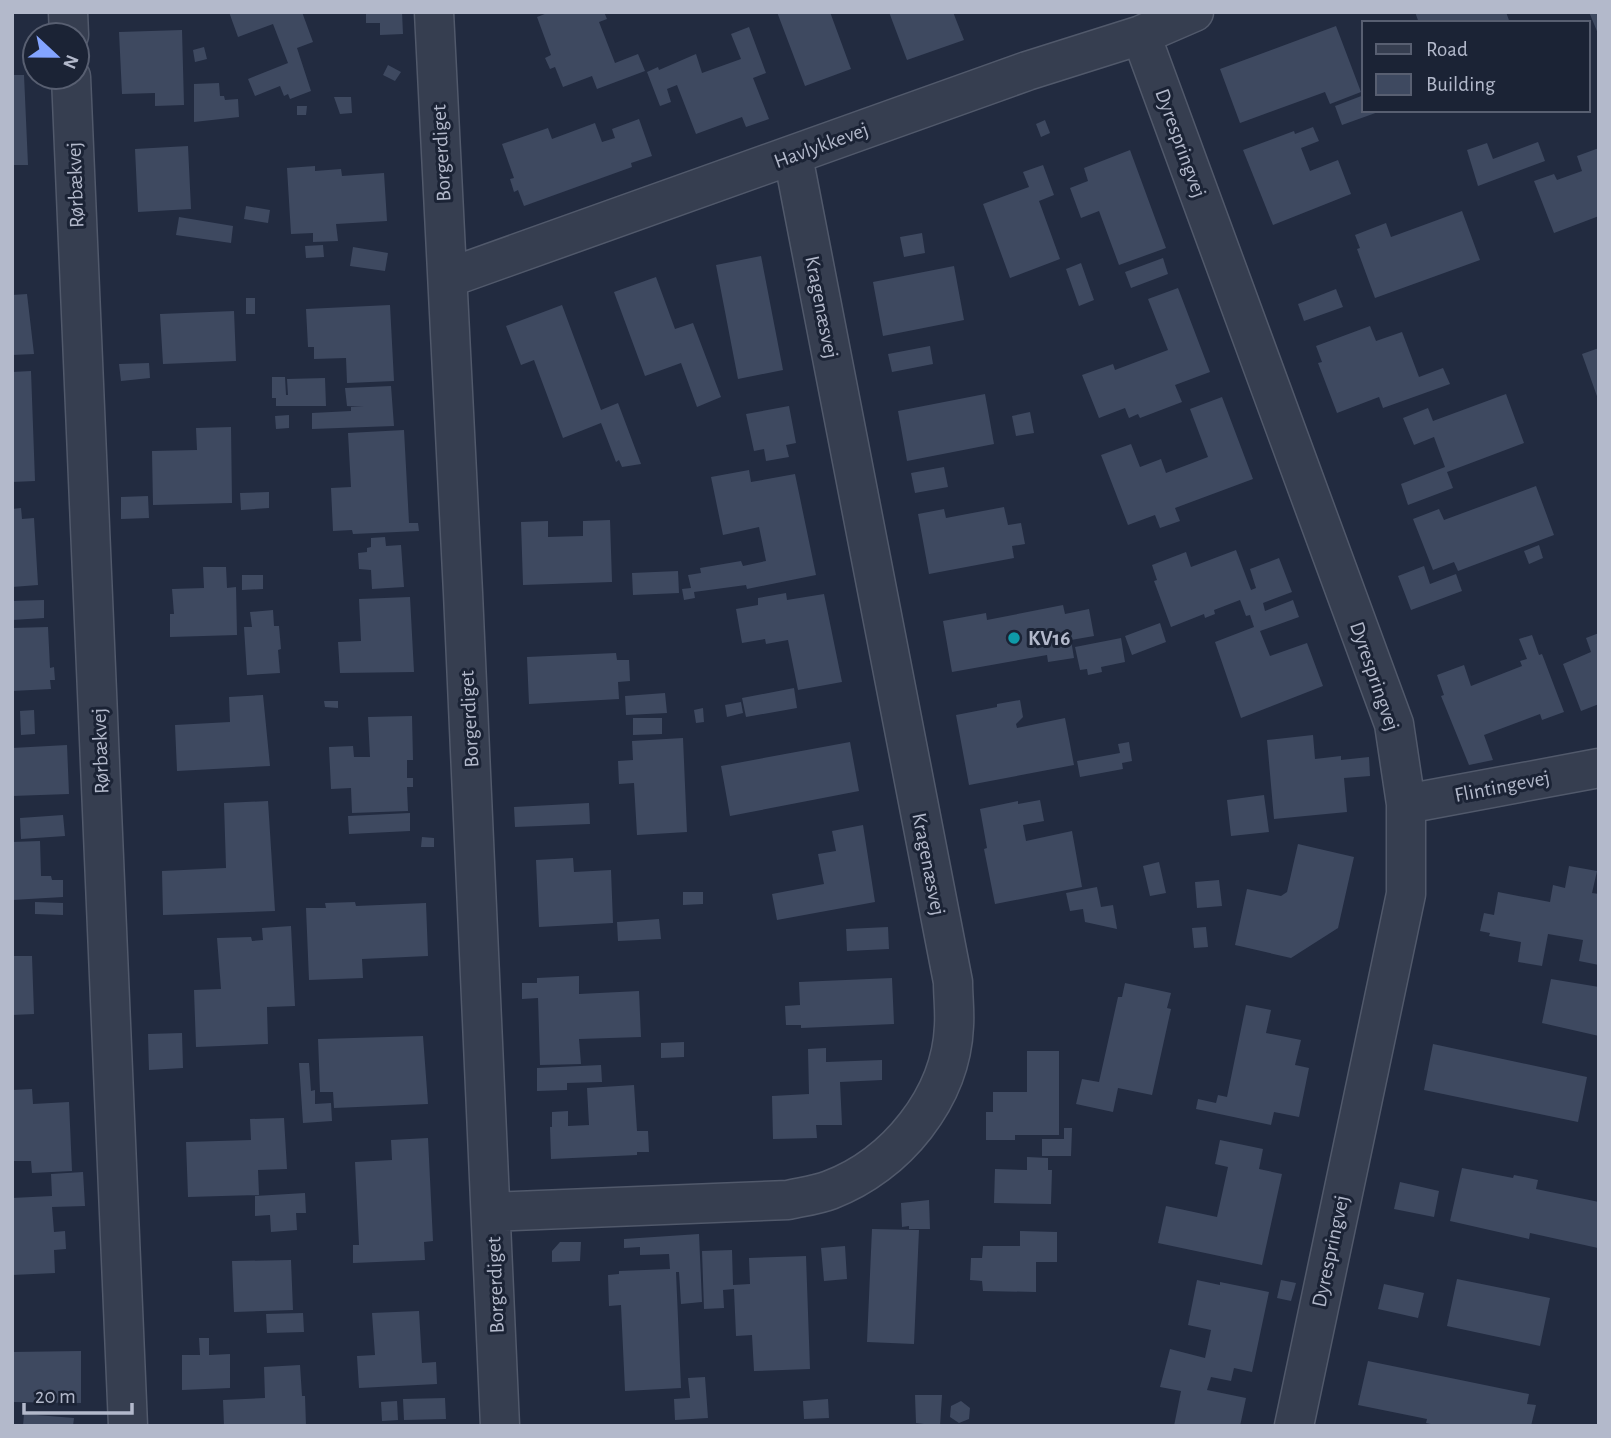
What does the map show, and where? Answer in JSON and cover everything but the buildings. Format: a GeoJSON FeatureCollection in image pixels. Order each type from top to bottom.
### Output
{"type":"FeatureCollection","features":[{"type":"Feature","properties":{"kind":"street","name":"Borgerdiget"},"geometry":{"type":"LineString","coordinates":[[433,12],[448,278],[500,1426]]}},
{"type":"Feature","properties":{"kind":"street","name":"Havlykkevej"},"geometry":{"type":"LineString","coordinates":[[448,278],[1027,71],[1141,35],[1195,12]]}},
{"type":"Feature","properties":{"kind":"street","name":"Dyrespringvej"},"geometry":{"type":"LineString","coordinates":[[1141,35],[1394,724],[1406,804],[1406,894],[1294,1426]]}},
{"type":"Feature","properties":{"kind":"street","name":"Rørbækvej"},"geometry":{"type":"LineString","coordinates":[[72,91],[128,1426]]}},
{"type":"Feature","properties":{"kind":"street","name":"Kragenæsvej"},"geometry":{"type":"LineString","coordinates":[[492,1212],[788,1200],[829,1190],[867,1172],[900,1145],[926,1112],[945,1071],[954,1028],[953,982],[793,156]]}},
{"type":"Feature","properties":{"kind":"street","name":"Flintingevej"},"geometry":{"type":"LineString","coordinates":[[1406,804],[1599,768]]}},
{"type":"Feature","properties":{"kind":"place","name":"KV16"},"geometry":{"type":"Point","coordinates":[1014,638]}}]}
